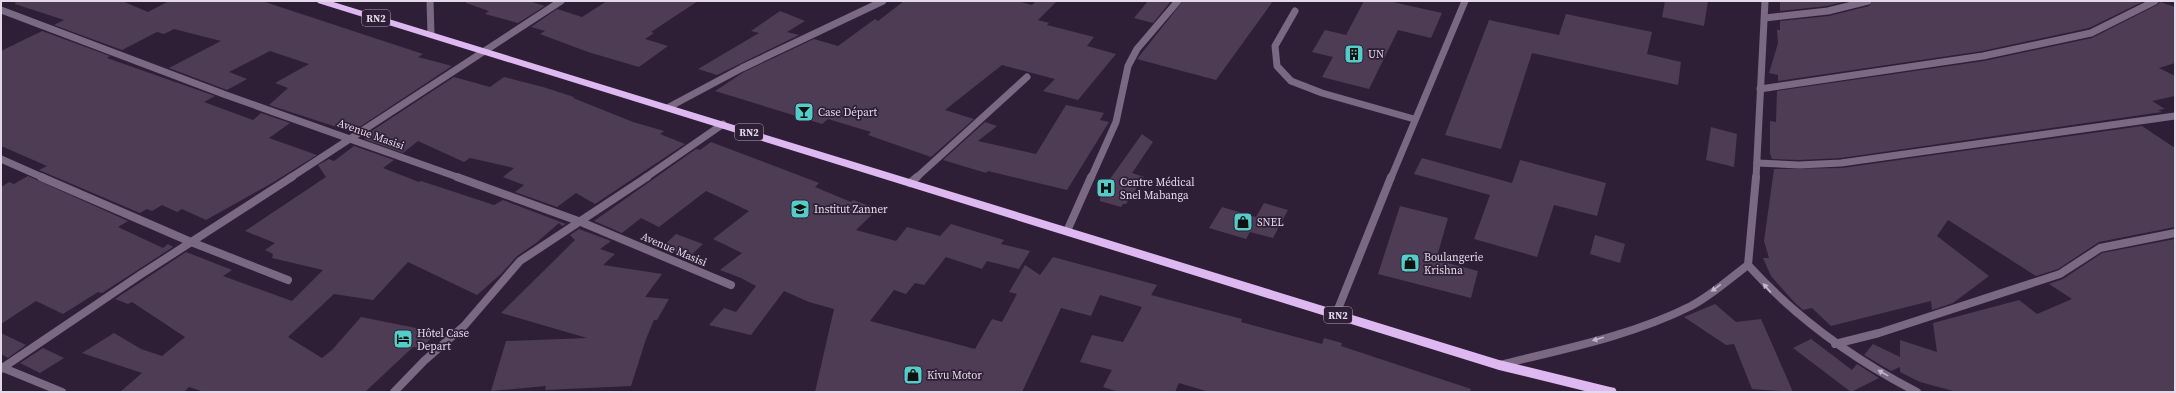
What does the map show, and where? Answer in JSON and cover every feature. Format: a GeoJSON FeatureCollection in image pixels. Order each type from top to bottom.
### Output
{"type":"FeatureCollection","features":[{"type":"Feature","properties":{"kind":"highway","name":"RN2"},"geometry":{"type":"LineString","coordinates":[[321,1],[669,107],[1499,365],[1610,392]]}},
{"type":"Feature","properties":{"kind":"street"},"geometry":{"type":"LineString","coordinates":[[430,1],[431,34]]}},
{"type":"Feature","properties":{"kind":"street"},"geometry":{"type":"LineString","coordinates":[[1,368],[191,242],[486,52],[561,1]]}},
{"type":"Feature","properties":{"kind":"street"},"geometry":{"type":"LineString","coordinates":[[669,107],[742,68],[882,1]]}},
{"type":"Feature","properties":{"kind":"street"},"geometry":{"type":"LineString","coordinates":[[1067,231],[1116,122],[1128,66],[1137,48],[1178,1]]}},
{"type":"Feature","properties":{"kind":"street"},"geometry":{"type":"LineString","coordinates":[[1336,314],[1414,119],[1465,1]]}},
{"type":"Feature","properties":{"kind":"street"},"geometry":{"type":"LineString","coordinates":[[1765,1],[1757,162],[1748,265],[1774,296],[1835,344],[1876,370],[1917,392]]}},
{"type":"Feature","properties":{"kind":"street"},"geometry":{"type":"LineString","coordinates":[[1765,18],[1828,11],[1868,1]]}},
{"type":"Feature","properties":{"kind":"street"},"geometry":{"type":"LineString","coordinates":[[1760,89],[1983,56],[2091,33],[2155,1]]}},
{"type":"Feature","properties":{"kind":"street","name":"Avenue Masisi"},"geometry":{"type":"LineString","coordinates":[[1,10],[226,95],[352,138],[581,222],[731,285]]}},
{"type":"Feature","properties":{"kind":"street"},"geometry":{"type":"LineString","coordinates":[[1295,11],[1275,46],[1277,66],[1291,81],[1322,93],[1414,119]]}},
{"type":"Feature","properties":{"kind":"street"},"geometry":{"type":"LineString","coordinates":[[910,182],[1027,77]]}},
{"type":"Feature","properties":{"kind":"street"},"geometry":{"type":"LineString","coordinates":[[1757,162],[1798,165],[1841,164],[2175,116]]}},
{"type":"Feature","properties":{"kind":"street"},"geometry":{"type":"LineString","coordinates":[[394,392],[424,361],[464,326],[520,260],[581,222],[723,124]]}},
{"type":"Feature","properties":{"kind":"street"},"geometry":{"type":"LineString","coordinates":[[1,159],[191,242],[288,280]]}},
{"type":"Feature","properties":{"kind":"street"},"geometry":{"type":"LineString","coordinates":[[1835,344],[1879,333],[2060,274],[2100,248],[2175,233]]}},
{"type":"Feature","properties":{"kind":"street"},"geometry":{"type":"LineString","coordinates":[[1499,365],[1629,330],[1669,316],[1692,305],[1748,265]]}},
{"type":"Feature","properties":{"kind":"street"},"geometry":{"type":"LineString","coordinates":[[1,368],[62,392]]}},
{"type":"Feature","properties":{"kind":"building"},"geometry":{"type":"Polygon","coordinates":[[[16,1],[122,1],[148,12],[169,1],[262,1],[423,54],[418,57],[452,66],[352,132],[269,105],[288,88],[275,83],[309,64],[270,51],[229,72],[247,79],[227,90],[169,68],[221,41],[174,29],[164,34],[157,32],[122,50],[54,25],[64,20],[15,4],[16,1]]]}},
{"type":"Feature","properties":{"kind":"building"},"geometry":{"type":"Polygon","coordinates":[[[466,1],[529,1],[545,6],[518,23],[485,14],[489,11],[466,3],[466,1]]]}},
{"type":"Feature","properties":{"kind":"building"},"geometry":{"type":"Polygon","coordinates":[[[607,1],[698,1],[651,32],[654,33],[645,39],[668,46],[639,67],[588,52],[540,34],[545,31],[531,27],[557,9],[582,17],[607,1]]]}},
{"type":"Feature","properties":{"kind":"building"},"geometry":{"type":"Polygon","coordinates":[[[904,1],[1018,1],[1032,5],[1036,1],[1057,1],[1038,20],[1049,23],[1047,25],[1094,37],[1087,46],[1116,54],[1078,100],[1043,91],[1055,79],[1002,65],[945,110],[974,119],[931,157],[868,135],[871,132],[828,119],[822,124],[715,91],[744,72],[814,39],[838,46],[875,19],[878,21],[904,1]]]}},
{"type":"Feature","properties":{"kind":"building"},"geometry":{"type":"Polygon","coordinates":[[[1148,1],[1171,1],[1153,23],[1134,18],[1148,1]]]}},
{"type":"Feature","properties":{"kind":"building"},"geometry":{"type":"Polygon","coordinates":[[[1183,1],[1273,1],[1216,80],[1137,59],[1183,1]]]}},
{"type":"Feature","properties":{"kind":"building","name":"UN"},"geometry":{"type":"Polygon","coordinates":[[[1364,1],[1388,1],[1442,13],[1431,38],[1398,30],[1369,89],[1322,77],[1333,57],[1312,52],[1325,30],[1346,35],[1364,1]]]}},
{"type":"Feature","properties":{"kind":"building"},"geometry":{"type":"Polygon","coordinates":[[[1665,1],[1708,1],[1704,26],[1662,17],[1665,1]]]}},
{"type":"Feature","properties":{"kind":"building"},"geometry":{"type":"Polygon","coordinates":[[[1780,1],[1847,1],[1827,6],[1780,11],[1780,1]]]}},
{"type":"Feature","properties":{"kind":"building"},"geometry":{"type":"Polygon","coordinates":[[[1873,1],[2144,1],[2089,28],[1982,51],[1778,81],[1778,75],[1769,73],[1778,43],[1777,30],[1780,30],[1780,21],[1829,16],[1869,6],[1873,1]]]}},
{"type":"Feature","properties":{"kind":"building"},"geometry":{"type":"Polygon","coordinates":[[[2160,2],[2175,7],[2175,63],[2159,68],[2175,76],[2175,96],[2152,101],[2165,109],[2158,110],[2162,112],[1841,158],[1799,160],[1772,159],[1770,154],[1770,121],[1776,122],[1777,91],[1984,61],[2092,38],[2157,5],[2160,2]]]}},
{"type":"Feature","properties":{"kind":"building"},"geometry":{"type":"Polygon","coordinates":[[[780,11],[805,21],[787,32],[799,35],[717,75],[698,69],[759,33],[751,31],[780,11]]]}},
{"type":"Feature","properties":{"kind":"building"},"geometry":{"type":"Polygon","coordinates":[[[1566,14],[1652,32],[1647,54],[1681,62],[1678,85],[1532,53],[1501,149],[1445,135],[1489,20],[1559,35],[1566,14]]]}},
{"type":"Feature","properties":{"kind":"building"},"geometry":{"type":"Polygon","coordinates":[[[42,31],[110,56],[107,58],[215,96],[204,102],[253,120],[261,113],[290,123],[269,138],[317,155],[272,183],[206,220],[182,209],[177,212],[162,205],[152,211],[147,209],[140,213],[39,170],[47,166],[1,146],[1,51],[42,31]]]}},
{"type":"Feature","properties":{"kind":"building"},"geometry":{"type":"Polygon","coordinates":[[[454,77],[490,87],[504,77],[543,87],[574,97],[573,98],[633,122],[664,131],[660,134],[685,144],[595,204],[576,193],[557,207],[515,192],[524,185],[503,177],[514,168],[470,158],[464,162],[418,141],[403,153],[364,139],[367,137],[364,136],[454,77]]]}},
{"type":"Feature","properties":{"kind":"building"},"geometry":{"type":"Polygon","coordinates":[[[1066,105],[1104,113],[1100,120],[1109,122],[1067,190],[988,171],[986,173],[943,160],[985,122],[997,126],[978,141],[1036,154],[1066,105]]]}},
{"type":"Feature","properties":{"kind":"building"},"geometry":{"type":"Polygon","coordinates":[[[2142,126],[2175,148],[2175,227],[2099,242],[2058,269],[2036,276],[1948,220],[1937,236],[1989,276],[1953,303],[1932,310],[1931,301],[1831,326],[1812,308],[1803,310],[1794,302],[1771,276],[1763,258],[1769,258],[1764,241],[1774,169],[1842,168],[2142,126]]]}},
{"type":"Feature","properties":{"kind":"building"},"geometry":{"type":"Polygon","coordinates":[[[1711,127],[1737,134],[1734,167],[1706,160],[1711,127]]]}},
{"type":"Feature","properties":{"kind":"building"},"geometry":{"type":"Polygon","coordinates":[[[1142,134],[1153,142],[1132,173],[1144,177],[1126,204],[1123,204],[1121,207],[1100,201],[1100,193],[1142,134]]]}},
{"type":"Feature","properties":{"kind":"building"},"geometry":{"type":"Polygon","coordinates":[[[711,142],[819,183],[815,187],[851,202],[853,200],[878,209],[856,230],[896,241],[907,227],[940,236],[951,224],[1004,240],[1001,244],[1030,251],[1019,269],[987,261],[982,269],[946,257],[924,285],[915,283],[906,294],[894,290],[870,321],[975,349],[992,319],[1002,322],[1017,294],[1009,292],[1025,265],[1040,275],[1053,257],[1157,285],[1151,295],[1242,319],[1241,322],[1322,344],[1324,338],[1342,343],[1341,346],[1471,389],[1470,392],[1209,392],[1179,383],[1175,392],[1119,392],[1103,387],[1112,370],[1080,362],[1092,335],[1123,342],[1142,307],[1100,295],[1091,316],[1061,308],[1022,392],[815,392],[834,309],[809,302],[784,291],[751,335],[709,325],[724,308],[736,312],[756,286],[741,278],[720,270],[742,253],[713,239],[749,211],[706,191],[659,227],[641,218],[622,233],[594,221],[696,149],[700,150],[711,142]]]}},
{"type":"Feature","properties":{"kind":"building"},"geometry":{"type":"Polygon","coordinates":[[[354,146],[394,160],[383,168],[419,182],[421,181],[494,205],[503,200],[566,224],[562,226],[559,223],[536,243],[517,256],[501,274],[477,295],[408,262],[373,300],[334,294],[288,337],[322,358],[332,350],[361,317],[436,332],[422,348],[413,347],[365,392],[204,392],[189,387],[184,392],[120,392],[142,373],[82,353],[114,333],[141,349],[162,356],[185,337],[132,302],[128,304],[115,299],[186,252],[232,270],[223,276],[292,301],[323,270],[272,258],[273,254],[265,250],[275,243],[245,231],[326,177],[318,165],[329,159],[334,161],[354,146]]]}},
{"type":"Feature","properties":{"kind":"building"},"geometry":{"type":"Polygon","coordinates":[[[1422,158],[1512,183],[1520,160],[1606,183],[1597,216],[1554,205],[1537,257],[1474,239],[1490,195],[1414,174],[1422,158]]]}},
{"type":"Feature","properties":{"kind":"building"},"geometry":{"type":"Polygon","coordinates":[[[28,176],[128,221],[118,227],[163,248],[168,244],[173,247],[102,293],[98,292],[63,314],[36,301],[1,324],[1,187],[9,182],[14,184],[28,176]]]}},
{"type":"Feature","properties":{"kind":"building"},"geometry":{"type":"Polygon","coordinates":[[[1264,203],[1288,210],[1273,238],[1250,232],[1246,239],[1209,228],[1222,207],[1256,217],[1264,203]]]}},
{"type":"Feature","properties":{"kind":"building"},"geometry":{"type":"Polygon","coordinates":[[[1400,206],[1448,218],[1436,260],[1478,271],[1471,298],[1378,274],[1400,206]]]}},
{"type":"Feature","properties":{"kind":"building"},"geometry":{"type":"Polygon","coordinates":[[[579,229],[611,241],[600,249],[615,254],[603,265],[662,274],[645,297],[669,299],[657,320],[654,320],[646,339],[631,386],[545,390],[546,386],[491,391],[506,341],[587,338],[501,313],[575,240],[570,235],[579,229]]]}},
{"type":"Feature","properties":{"kind":"building"},"geometry":{"type":"Polygon","coordinates":[[[676,234],[703,244],[688,258],[661,248],[676,234]]]}},
{"type":"Feature","properties":{"kind":"building"},"geometry":{"type":"Polygon","coordinates":[[[1595,235],[1625,244],[1620,263],[1590,254],[1595,235]]]}},
{"type":"Feature","properties":{"kind":"building"},"geometry":{"type":"Polygon","coordinates":[[[2175,239],[2175,392],[1957,392],[1920,382],[1900,372],[1900,367],[1891,371],[1864,355],[1873,344],[1900,357],[1900,340],[1937,352],[1933,323],[2019,300],[2037,314],[2072,299],[2049,284],[2063,279],[2102,253],[2175,239]]]}},
{"type":"Feature","properties":{"kind":"building"},"geometry":{"type":"Polygon","coordinates":[[[1715,304],[1736,322],[1761,319],[1793,392],[1752,389],[1734,344],[1726,345],[1684,317],[1715,304]]]}},
{"type":"Feature","properties":{"kind":"building"},"geometry":{"type":"Polygon","coordinates":[[[1,333],[26,345],[8,358],[1,354],[1,333]]]}},
{"type":"Feature","properties":{"kind":"building"},"geometry":{"type":"Polygon","coordinates":[[[1811,339],[1852,370],[1857,364],[1879,378],[1851,392],[1793,348],[1811,339]]]}},
{"type":"Feature","properties":{"kind":"building"},"geometry":{"type":"Polygon","coordinates":[[[43,348],[64,358],[40,373],[20,363],[43,348]]]}},
{"type":"Feature","properties":{"kind":"place","name":"UN"},"geometry":{"type":"Point","coordinates":[1354,54]}},
{"type":"Feature","properties":{"kind":"place","name":"Case Départ"},"geometry":{"type":"Point","coordinates":[804,112]}},
{"type":"Feature","properties":{"kind":"place","name":"Centre Médical Snel Mabanga"},"geometry":{"type":"Point","coordinates":[1106,188]}},
{"type":"Feature","properties":{"kind":"place","name":"Institut Zanner"},"geometry":{"type":"Point","coordinates":[800,209]}},
{"type":"Feature","properties":{"kind":"place","name":"SNEL"},"geometry":{"type":"Point","coordinates":[1243,222]}},
{"type":"Feature","properties":{"kind":"place","name":"Boulangerie Krishna"},"geometry":{"type":"Point","coordinates":[1410,263]}},
{"type":"Feature","properties":{"kind":"place","name":"Hôtel Case Depart"},"geometry":{"type":"Point","coordinates":[403,339]}},
{"type":"Feature","properties":{"kind":"place","name":"Kivu Motor"},"geometry":{"type":"Point","coordinates":[913,375]}}]}
